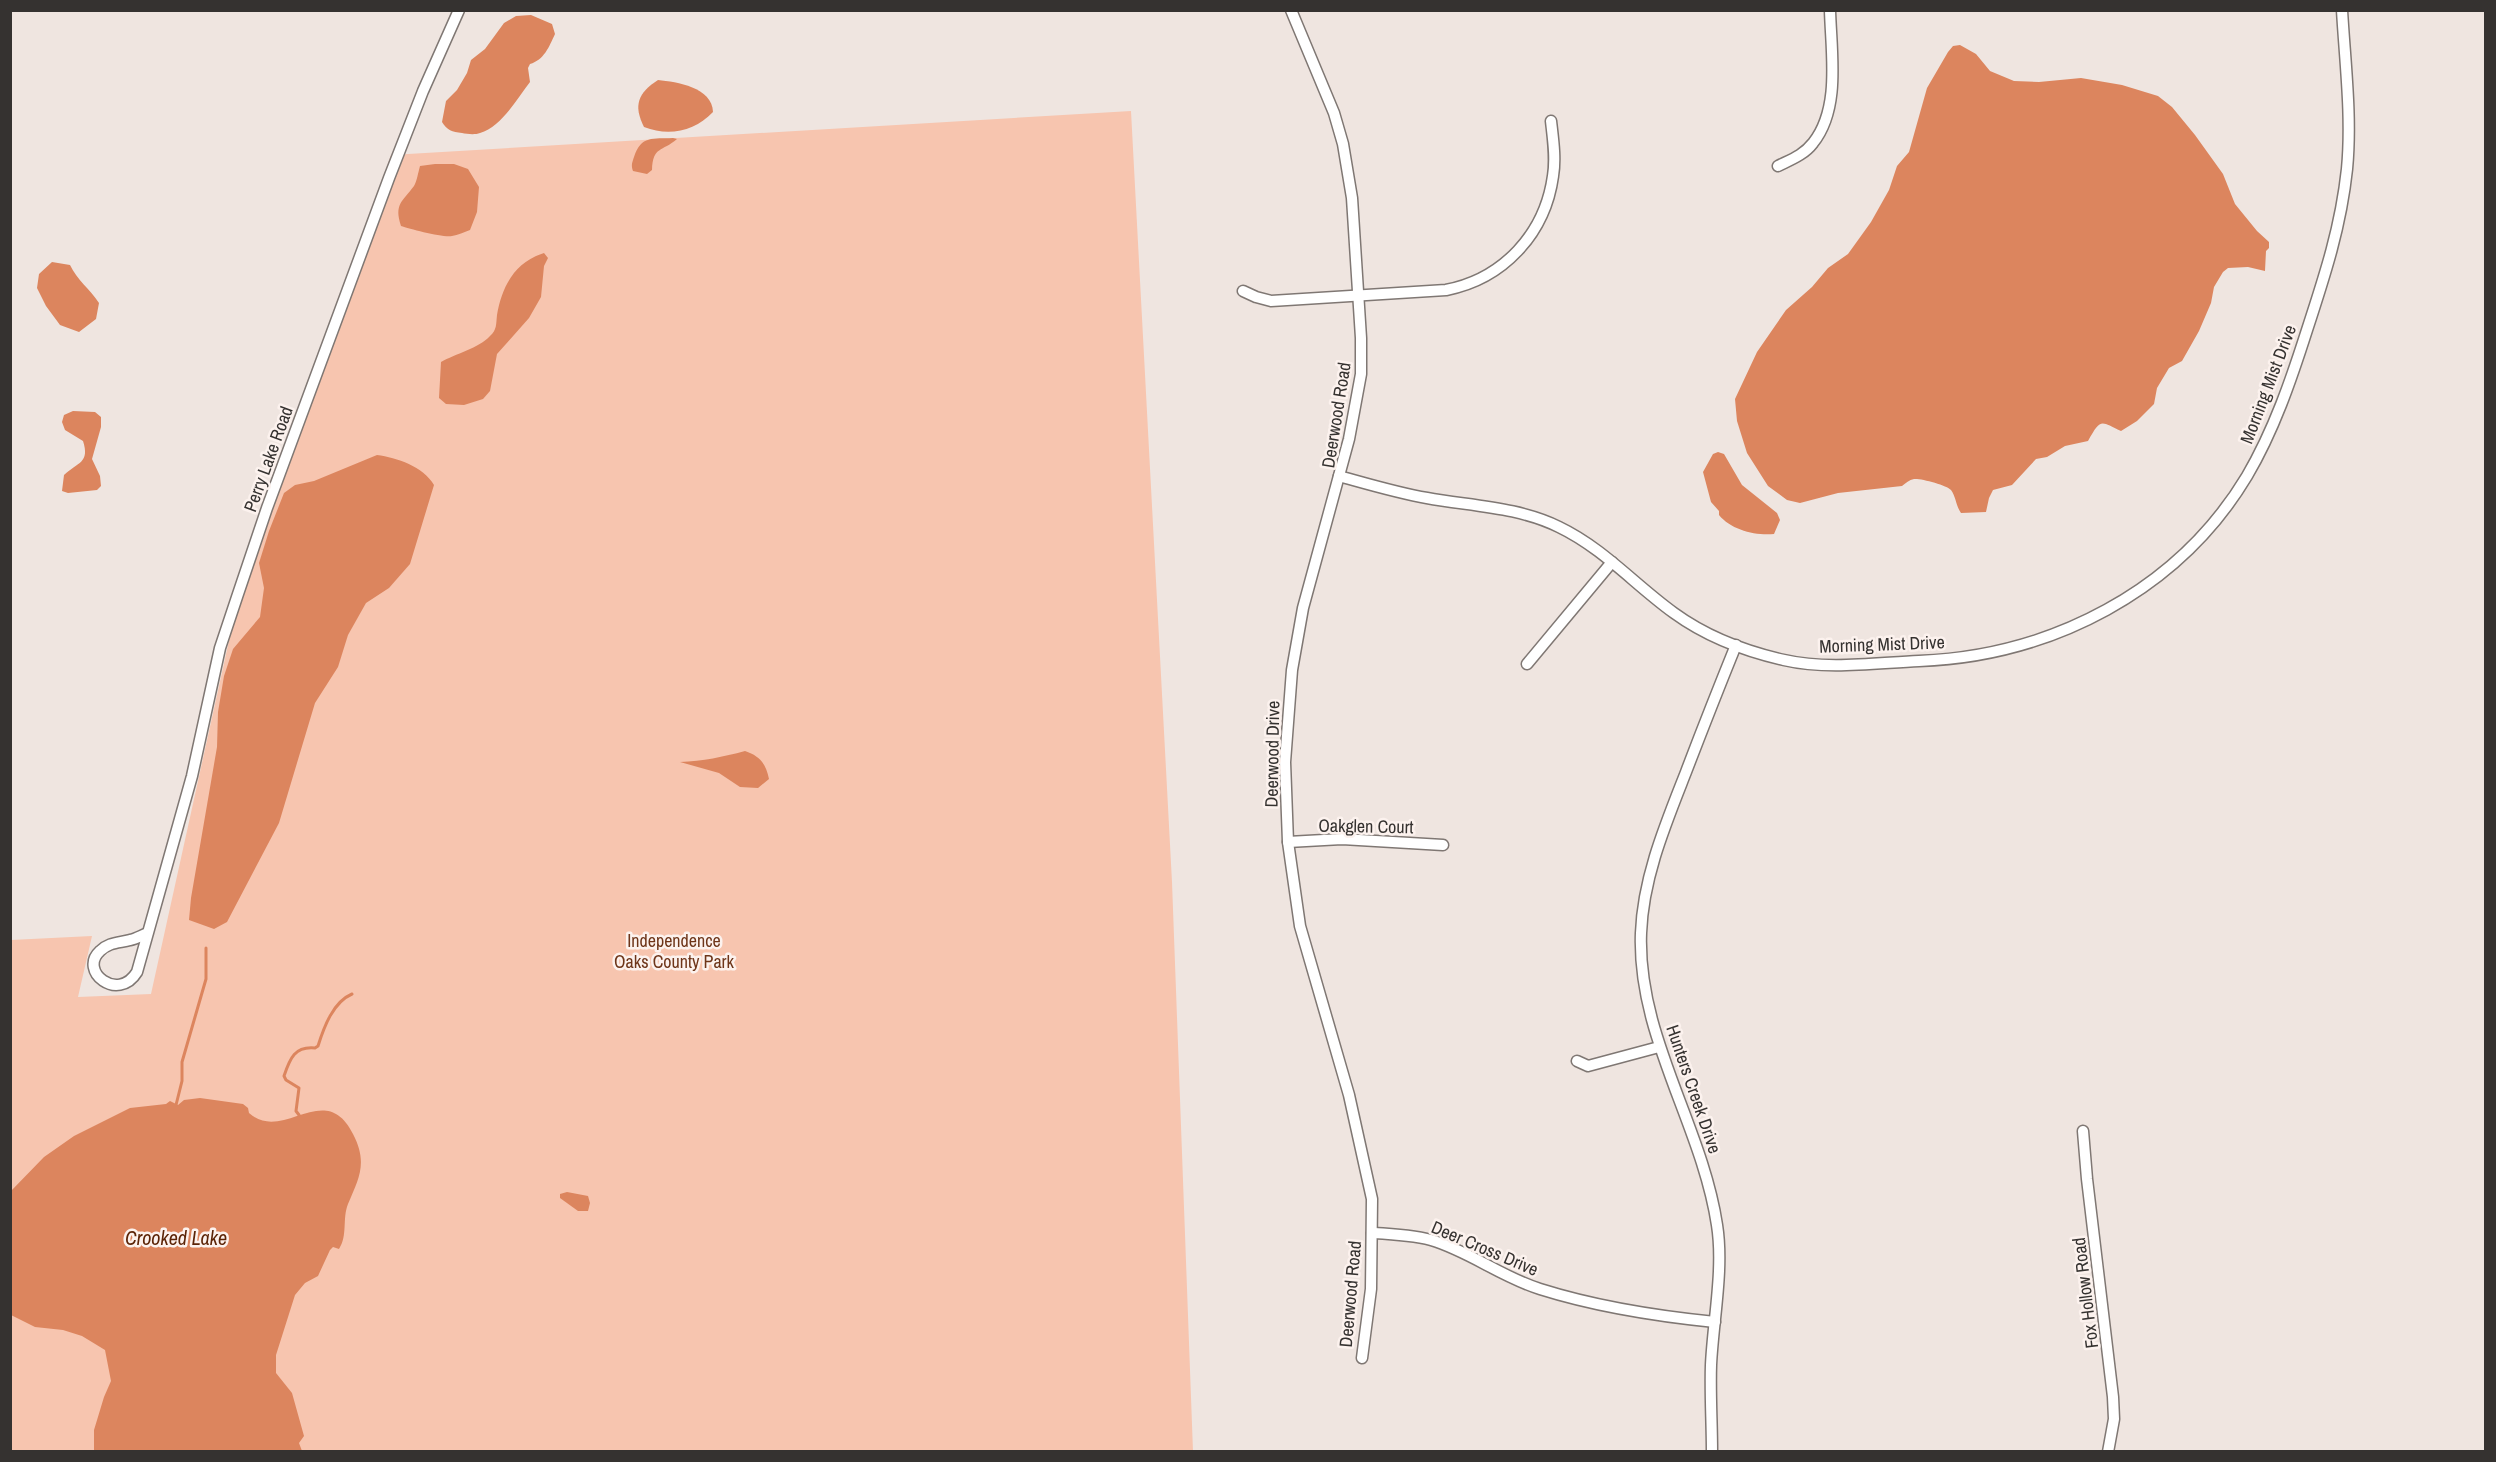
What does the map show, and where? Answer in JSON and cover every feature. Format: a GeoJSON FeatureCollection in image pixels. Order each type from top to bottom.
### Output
{"type":"FeatureCollection","features":[{"type":"Feature","properties":{"kind":"street","name":"Perry Lake Road"},"geometry":{"type":"LineString","coordinates":[[148,933],[131,940],[112,943],[98,952],[93,964],[96,975],[103,983],[126,984],[137,972],[148,933],[192,776],[220,648],[247,567],[389,177],[423,91],[459,10]]}},
{"type":"Feature","properties":{"kind":"street","name":"Deerwood Road"},"geometry":{"type":"LineString","coordinates":[[1291,10],[1334,113],[1343,144],[1352,198],[1359,297],[1361,374],[1349,439],[1339,476],[1422,497],[1534,516],[1592,546],[1612,562]]}},
{"type":"Feature","properties":{"kind":"street"},"geometry":{"type":"LineString","coordinates":[[1778,166],[1806,150],[1824,126],[1832,82],[1830,10]]}},
{"type":"Feature","properties":{"kind":"street","name":"Morning Mist Drive"},"geometry":{"type":"LineString","coordinates":[[1612,562],[1673,613],[1711,637],[1789,661],[1830,665],[1941,660],[2000,652],[2068,630],[2141,589],[2197,541],[2245,479],[2281,405],[2337,237],[2347,166],[2348,136],[2342,10]]}},
{"type":"Feature","properties":{"kind":"street"},"geometry":{"type":"LineString","coordinates":[[1244,291],[1271,301],[1359,297],[1462,287],[1501,267],[1521,250],[1535,229],[1550,195],[1554,163],[1551,121]]}},
{"type":"Feature","properties":{"kind":"street","name":"Deerwood Drive"},"geometry":{"type":"LineString","coordinates":[[1339,476],[1303,608],[1292,670],[1285,762],[1288,842],[1300,926],[1348,1095],[1372,1199],[1372,1233]]}},
{"type":"Feature","properties":{"kind":"street"},"geometry":{"type":"LineString","coordinates":[[1527,664],[1612,562]]}},
{"type":"Feature","properties":{"kind":"street","name":"Hunters Creek Drive"},"geometry":{"type":"LineString","coordinates":[[1712,1452],[1711,1366],[1718,1284],[1717,1226],[1699,1152],[1659,1047],[1644,984],[1641,933],[1644,901],[1658,846],[1736,645]]}},
{"type":"Feature","properties":{"kind":"street","name":"Oakglen Court"},"geometry":{"type":"LineString","coordinates":[[1288,842],[1342,839],[1443,845]]}},
{"type":"Feature","properties":{"kind":"street"},"geometry":{"type":"LineString","coordinates":[[1576,1061],[1588,1066],[1659,1047]]}},
{"type":"Feature","properties":{"kind":"street","name":"Fox Hollow Road"},"geometry":{"type":"LineString","coordinates":[[2084,1131],[2087,1179],[2113,1397],[2114,1419],[2108,1452]]}},
{"type":"Feature","properties":{"kind":"street","name":"Deerwood Road"},"geometry":{"type":"LineString","coordinates":[[1362,1358],[1371,1289],[1372,1233]]}},
{"type":"Feature","properties":{"kind":"street","name":"Deer Cross Drive"},"geometry":{"type":"LineString","coordinates":[[1372,1233],[1431,1241],[1539,1289],[1600,1305],[1665,1317],[1715,1322]]}},
{"type":"Feature","properties":{"kind":"green space","name":"Independence Oaks County Park"},"geometry":{"type":"Polygon","coordinates":[[[1131,111],[1172,882],[1193,1451],[11,1452],[11,940],[92,936],[78,997],[151,994],[234,618],[391,155],[1131,111]]]}},
{"type":"Feature","properties":{"kind":"water"},"geometry":{"type":"Polygon","coordinates":[[[531,15],[552,24],[555,34],[542,56],[530,64],[528,68],[530,82],[520,96],[502,119],[488,130],[471,134],[448,129],[442,122],[446,101],[457,90],[467,73],[471,60],[485,49],[504,23],[516,16],[531,15]]]}},
{"type":"Feature","properties":{"kind":"water"},"geometry":{"type":"Polygon","coordinates":[[[1960,45],[1976,54],[1990,71],[2014,81],[2039,82],[2081,78],[2122,85],[2158,96],[2172,107],[2195,135],[2223,174],[2235,204],[2269,242],[2265,271],[2248,267],[2228,268],[2223,272],[2214,287],[2211,303],[2199,331],[2182,361],[2169,368],[2157,388],[2154,404],[2137,421],[2121,431],[2109,425],[2099,425],[2088,441],[2065,446],[2047,457],[2036,459],[2012,485],[1993,490],[1986,512],[1961,513],[1949,488],[1917,479],[1902,486],[1838,493],[1800,503],[1787,500],[1768,486],[1747,453],[1737,421],[1735,399],[1757,352],[1786,310],[1812,287],[1828,268],[1848,254],[1871,222],[1889,190],[1897,166],[1909,152],[1927,88],[1948,52],[1953,46],[1960,45]]]}},
{"type":"Feature","properties":{"kind":"water"},"geometry":{"type":"Polygon","coordinates":[[[658,80],[683,84],[700,91],[707,97],[713,112],[690,128],[672,132],[644,127],[639,112],[639,100],[646,90],[658,80]]]}},
{"type":"Feature","properties":{"kind":"water"},"geometry":{"type":"Polygon","coordinates":[[[677,139],[656,153],[652,170],[647,174],[633,171],[632,164],[640,145],[649,140],[677,139]]]}},
{"type":"Feature","properties":{"kind":"water"},"geometry":{"type":"Polygon","coordinates":[[[454,164],[468,169],[479,187],[477,212],[470,230],[448,236],[401,226],[398,213],[400,204],[415,184],[420,166],[454,164]]]}},
{"type":"Feature","properties":{"kind":"water"},"geometry":{"type":"Polygon","coordinates":[[[544,253],[548,258],[544,266],[541,297],[529,318],[497,354],[490,391],[483,399],[464,405],[446,404],[439,398],[441,362],[480,344],[492,334],[496,327],[502,294],[511,276],[525,262],[544,253]]]}},
{"type":"Feature","properties":{"kind":"water"},"geometry":{"type":"Polygon","coordinates":[[[52,262],[70,265],[99,303],[96,319],[79,332],[60,325],[46,306],[37,288],[39,274],[52,262]]]}},
{"type":"Feature","properties":{"kind":"water"},"geometry":{"type":"Polygon","coordinates":[[[73,411],[95,412],[101,417],[101,427],[92,459],[100,476],[101,486],[97,490],[68,493],[62,491],[64,475],[84,458],[85,454],[83,441],[65,430],[62,422],[64,415],[73,411]]]}},
{"type":"Feature","properties":{"kind":"water"},"geometry":{"type":"Polygon","coordinates":[[[1718,452],[1724,454],[1742,485],[1777,513],[1780,520],[1774,534],[1744,531],[1730,525],[1719,515],[1719,511],[1711,502],[1703,472],[1713,454],[1718,452]]]}},
{"type":"Feature","properties":{"kind":"water"},"geometry":{"type":"Polygon","coordinates":[[[377,455],[393,458],[416,468],[434,485],[410,564],[389,588],[366,603],[348,635],[338,667],[315,703],[279,823],[227,922],[214,929],[189,920],[217,747],[218,712],[224,676],[233,649],[260,617],[264,588],[259,563],[284,493],[295,485],[314,481],[377,455]]]}},
{"type":"Feature","properties":{"kind":"water"},"geometry":{"type":"Polygon","coordinates":[[[745,751],[762,761],[766,769],[769,779],[758,788],[740,787],[719,773],[680,762],[697,761],[745,751]]]}},
{"type":"Feature","properties":{"kind":"water","name":"Crooked Lake"},"geometry":{"type":"Polygon","coordinates":[[[200,1098],[243,1104],[248,1108],[249,1113],[262,1121],[276,1121],[317,1111],[330,1111],[342,1118],[358,1144],[360,1170],[346,1210],[342,1244],[339,1249],[333,1247],[330,1250],[318,1276],[305,1283],[295,1295],[276,1355],[276,1373],[292,1393],[304,1436],[299,1443],[302,1451],[94,1451],[94,1430],[111,1381],[105,1350],[82,1336],[63,1330],[35,1327],[11,1315],[11,1191],[44,1157],[74,1136],[130,1108],[166,1104],[170,1101],[178,1105],[184,1100],[200,1098]]]}},
{"type":"Feature","properties":{"kind":"water"},"geometry":{"type":"Polygon","coordinates":[[[567,1192],[588,1196],[590,1203],[588,1211],[578,1211],[560,1198],[560,1194],[567,1192]]]}},
{"type":"Feature","properties":{"kind":"waterway"},"geometry":{"type":"LineString","coordinates":[[176,1105],[182,1081],[182,1062],[206,979],[206,948]]}},
{"type":"Feature","properties":{"kind":"waterway"},"geometry":{"type":"LineString","coordinates":[[299,1115],[296,1111],[299,1088],[286,1080],[284,1076],[289,1064],[298,1051],[318,1046],[334,1009],[352,994]]}}]}
